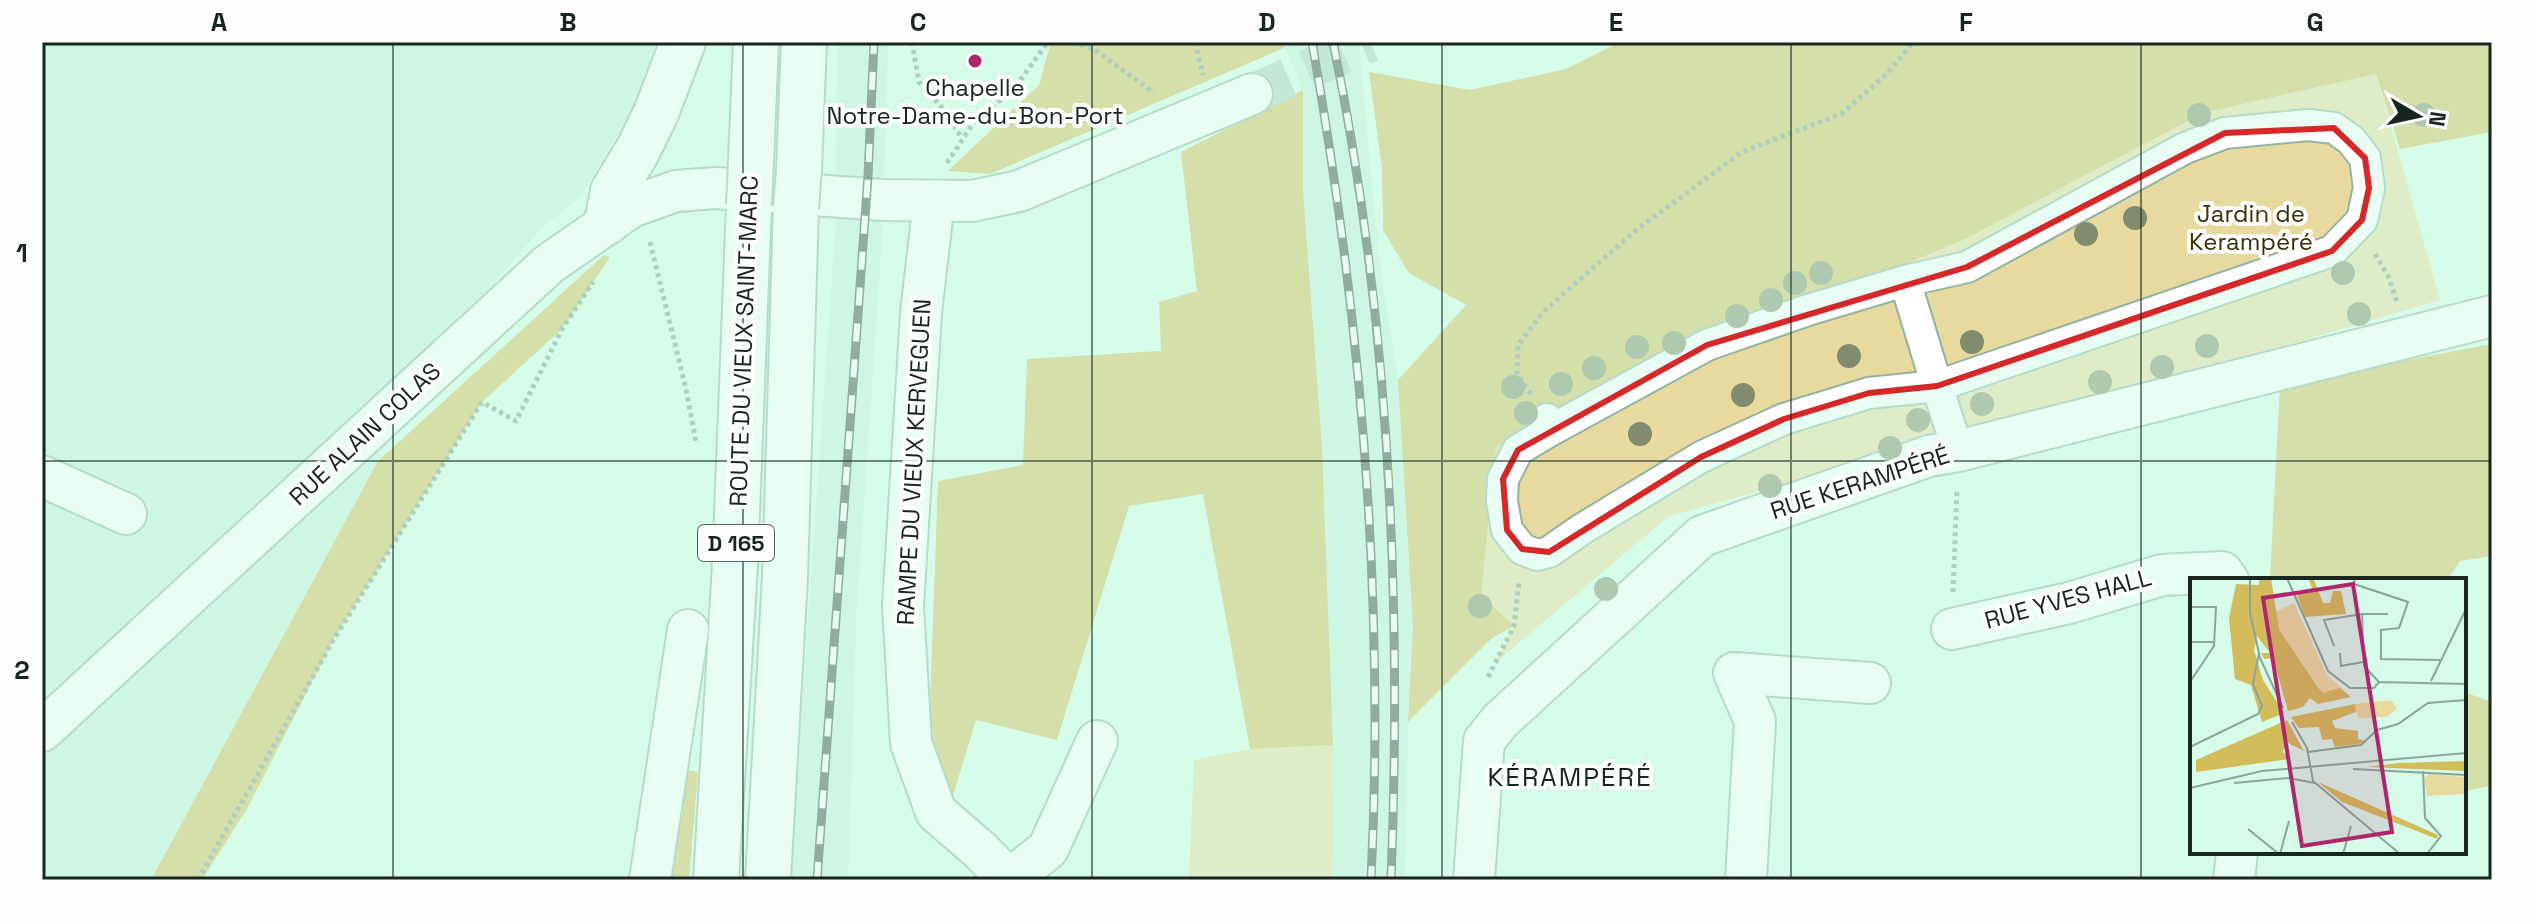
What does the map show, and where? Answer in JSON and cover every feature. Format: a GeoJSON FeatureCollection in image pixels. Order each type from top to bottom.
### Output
{"type":"FeatureCollection","features":[{"type":"Feature","properties":{"kind":"highway"},"geometry":{"type":"LineString","coordinates":[[624,212],[613,191],[656,113],[683,42]]}},
{"type":"Feature","properties":{"kind":"highway","name":"ROUTE DU VIEUX SAINT-MARC"},"geometry":{"type":"LineString","coordinates":[[716,880],[735,565],[732,197],[751,161],[756,42]]}},
{"type":"Feature","properties":{"kind":"highway","name":"ROUTE DU VIEUX SAINT-MARC"},"geometry":{"type":"LineString","coordinates":[[768,880],[785,577],[804,42]]}},
{"type":"Feature","properties":{"kind":"street","name":"RUE ALAIN COLAS"},"geometry":{"type":"LineString","coordinates":[[42,731],[549,264],[624,212],[676,191],[732,197],[972,201],[1019,191],[1252,94]]}},
{"type":"Feature","properties":{"kind":"street"},"geometry":{"type":"LineString","coordinates":[[2308,125],[2334,128],[2351,140],[2365,158],[2369,188],[2362,220],[2332,251],[1937,386],[1869,393],[1784,419],[1701,457],[1549,552],[1537,555],[1522,549],[1507,530],[1502,501],[1503,479],[1518,450],[1550,424],[1707,345],[1905,281],[1967,267],[2185,148],[2225,133],[2308,125]]}},
{"type":"Feature","properties":{"kind":"street","name":"RAMPE DU VIEUX KERVEGUEN"},"geometry":{"type":"LineString","coordinates":[[940,200],[921,313],[903,606],[911,743],[936,812],[1009,880],[1048,849],[1097,741]]}},
{"type":"Feature","properties":{"kind":"street"},"geometry":{"type":"LineString","coordinates":[[1905,281],[1958,451]]}},
{"type":"Feature","properties":{"kind":"street","name":"RUE KERAMPÉRÉ"},"geometry":{"type":"LineString","coordinates":[[1484,741],[1500,721],[1702,536],[1929,456],[2492,316]]}},
{"type":"Feature","properties":{"kind":"street"},"geometry":{"type":"LineString","coordinates":[[42,476],[126,514]]}},
{"type":"Feature","properties":{"kind":"street","name":"RUE YVES HALL"},"geometry":{"type":"LineString","coordinates":[[1952,629],[2069,603],[2162,575],[2222,572],[2226,578]]}},
{"type":"Feature","properties":{"kind":"street"},"geometry":{"type":"LineString","coordinates":[[650,880],[688,630]]}},
{"type":"Feature","properties":{"kind":"street"},"geometry":{"type":"LineString","coordinates":[[1746,880],[1755,721],[1734,673],[1870,683]]}},
{"type":"Feature","properties":{"kind":"street"},"geometry":{"type":"LineString","coordinates":[[1474,880],[1484,741]]}},
{"type":"Feature","properties":{"kind":"street"},"geometry":{"type":"LineString","coordinates":[[2234,880],[2237,854]]}},
{"type":"Feature","properties":{"kind":"path"},"geometry":{"type":"LineString","coordinates":[[912,42],[919,82],[940,105],[962,138]]}},
{"type":"Feature","properties":{"kind":"path"},"geometry":{"type":"LineString","coordinates":[[940,200],[947,160],[962,138],[974,122],[1013,90],[1048,42]]}},
{"type":"Feature","properties":{"kind":"path"},"geometry":{"type":"LineString","coordinates":[[1073,42],[1094,49],[1190,119]]}},
{"type":"Feature","properties":{"kind":"path"},"geometry":{"type":"LineString","coordinates":[[1517,374],[1518,345],[1543,312],[1635,231],[1742,152],[1841,114],[1887,74],[1913,42]]}},
{"type":"Feature","properties":{"kind":"path"},"geometry":{"type":"LineString","coordinates":[[624,212],[686,389],[697,456]]}},
{"type":"Feature","properties":{"kind":"path"},"geometry":{"type":"LineString","coordinates":[[2351,230],[2374,252],[2389,278],[2409,337]]}},
{"type":"Feature","properties":{"kind":"path"},"geometry":{"type":"LineString","coordinates":[[198,880],[334,639],[482,402],[516,421],[562,329],[594,281]]}},
{"type":"Feature","properties":{"kind":"path"},"geometry":{"type":"LineString","coordinates":[[1952,629],[1958,451]]}},
{"type":"Feature","properties":{"kind":"path"},"geometry":{"type":"LineString","coordinates":[[1484,741],[1478,721],[1478,701],[1514,626],[1522,549]]}},
{"type":"Feature","properties":{"kind":"highlighted area"},"geometry":{"type":"Polygon","coordinates":[[[2334,128],[2365,158],[2369,188],[2362,220],[2332,251],[1937,386],[1869,393],[1784,419],[1701,457],[1549,552],[1522,549],[1507,530],[1503,479],[1518,450],[1707,345],[1967,267],[2225,133],[2334,128]]]}},
{"type":"Feature","properties":{"kind":"shaded area"},"geometry":{"type":"Polygon","coordinates":[[[42,42],[656,42],[633,109],[580,197],[545,225],[445,337],[151,880],[42,880],[42,42]]]}},
{"type":"Feature","properties":{"kind":"shaded area"},"geometry":{"type":"Polygon","coordinates":[[[837,42],[888,42],[883,224],[856,621],[849,863],[848,880],[790,880],[836,219],[837,42]]]}},
{"type":"Feature","properties":{"kind":"shaded area"},"geometry":{"type":"Polygon","coordinates":[[[1051,42],[1282,42],[1284,48],[990,174],[948,171],[1039,85],[1051,42]]]}},
{"type":"Feature","properties":{"kind":"shaded area"},"geometry":{"type":"Polygon","coordinates":[[[1282,42],[1359,42],[1378,249],[1398,380],[1413,626],[1405,880],[1332,880],[1333,745],[1322,447],[1303,191],[1303,90],[1282,42]]]}},
{"type":"Feature","properties":{"kind":"shaded area"},"geometry":{"type":"Polygon","coordinates":[[[1620,42],[2492,42],[2492,132],[2400,149],[2376,74],[2203,113],[1967,238],[1565,409],[1496,448],[1481,595],[1514,626],[1492,638],[1408,722],[1413,626],[1398,380],[1466,305],[1409,273],[1383,230],[1382,169],[1369,72],[1470,90],[1566,69],[1620,42]]]}},
{"type":"Feature","properties":{"kind":"shaded area"},"geometry":{"type":"Polygon","coordinates":[[[1303,90],[1303,191],[1322,447],[1333,745],[1250,749],[1203,494],[1129,506],[1057,740],[976,720],[951,802],[929,733],[938,481],[1023,465],[1027,359],[1161,351],[1159,302],[1197,291],[1181,152],[1303,90]]]}},
{"type":"Feature","properties":{"kind":"shaded area"},"geometry":{"type":"Polygon","coordinates":[[[604,255],[610,257],[562,329],[482,402],[334,639],[248,807],[202,880],[151,880],[378,461],[604,255]]]}},
{"type":"Feature","properties":{"kind":"shaded area"},"geometry":{"type":"Polygon","coordinates":[[[2492,344],[2492,556],[2460,561],[2448,578],[2270,578],[2280,384],[2492,344]]]}},
{"type":"Feature","properties":{"kind":"shaded area"},"geometry":{"type":"Polygon","coordinates":[[[2466,693],[2492,702],[2490,786],[2466,791],[2466,693]]]}},
{"type":"Feature","properties":{"kind":"shaded area"},"geometry":{"type":"Polygon","coordinates":[[[683,769],[698,772],[689,880],[669,880],[683,769]]]}},
{"type":"Feature","properties":{"kind":"green space","name":"Jardin de Kerampéré"},"geometry":{"type":"Polygon","coordinates":[[[2376,74],[2440,300],[2247,357],[1669,516],[1495,663],[1514,626],[1481,595],[1496,447],[1565,409],[1967,238],[2203,113],[2376,74]]]}},
{"type":"Feature","properties":{"kind":"green space"},"geometry":{"type":"Polygon","coordinates":[[[1333,745],[1332,880],[1189,880],[1194,760],[1250,749],[1333,745]]]}},
{"type":"Feature","properties":{"kind":"tunnel"},"geometry":{"type":"LineString","coordinates":[[1252,94],[1370,42]]}},
{"type":"Feature","properties":{"kind":"railway"},"geometry":{"type":"LineString","coordinates":[[817,880],[868,176],[874,42]]}},
{"type":"Feature","properties":{"kind":"railway"},"geometry":{"type":"LineString","coordinates":[[1312,42],[1344,250],[1365,460],[1375,670],[1371,880]]}},
{"type":"Feature","properties":{"kind":"railway"},"geometry":{"type":"LineString","coordinates":[[1333,42],[1368,250],[1388,460],[1395,670],[1391,880]]}},
{"type":"Feature","properties":{"kind":"place","name":"Chapelle Notre-Dame-du-Bon-Port"},"geometry":{"type":"Point","coordinates":[975,61]}},
{"type":"Feature","properties":{"kind":"district","name":"KÉRAMPÉRÉ"},"geometry":{"type":"Point","coordinates":[1570,777]}}]}
